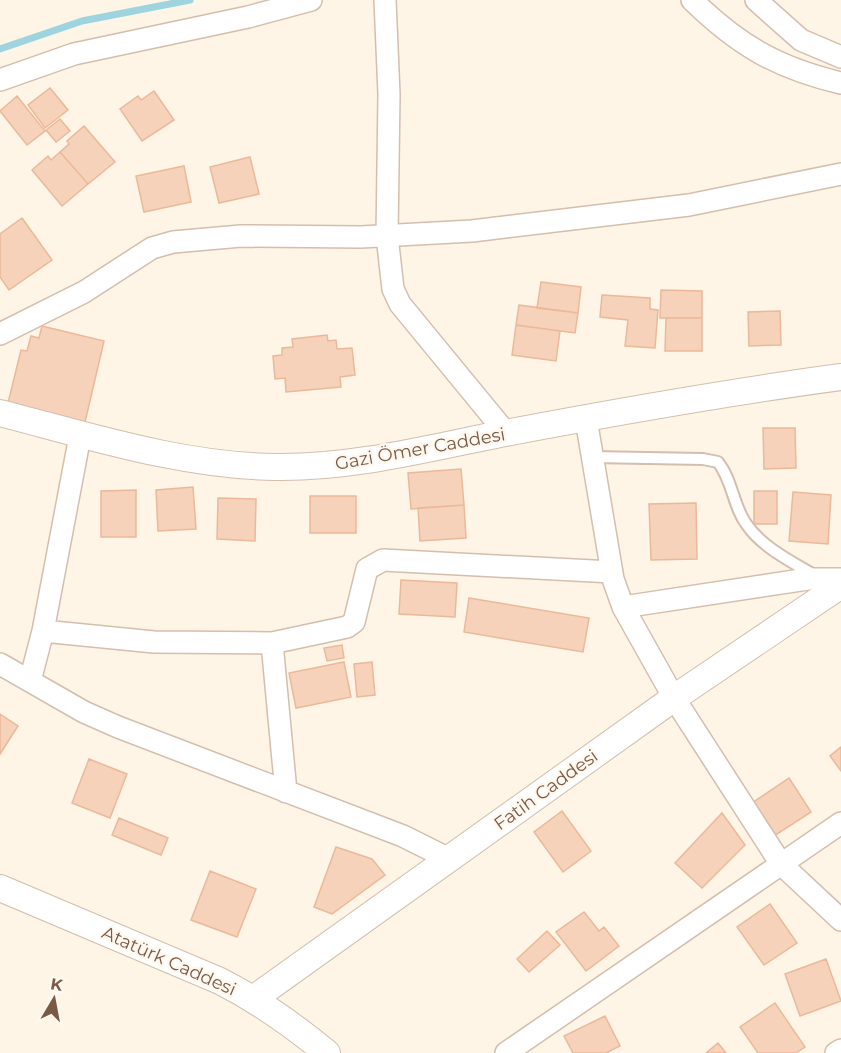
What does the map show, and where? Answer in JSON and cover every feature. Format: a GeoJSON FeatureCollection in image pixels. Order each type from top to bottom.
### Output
{"type":"FeatureCollection","features":[{"type":"Feature","properties":{"kind":"street"},"geometry":{"type":"LineString","coordinates":[[0,80],[74,54],[248,17],[311,0]]}},
{"type":"Feature","properties":{"kind":"street"},"geometry":{"type":"LineString","coordinates":[[386,0],[389,94],[387,236],[393,289],[400,304],[506,433]]}},
{"type":"Feature","properties":{"kind":"street"},"geometry":{"type":"LineString","coordinates":[[692,0],[738,41],[758,54],[841,83]]}},
{"type":"Feature","properties":{"kind":"street"},"geometry":{"type":"LineString","coordinates":[[756,0],[801,40],[841,57]]}},
{"type":"Feature","properties":{"kind":"street"},"geometry":{"type":"LineString","coordinates":[[0,334],[84,292],[152,248],[173,242],[241,236],[387,236],[472,231],[689,205],[841,174]]}},
{"type":"Feature","properties":{"kind":"street","name":"Gazi Ömer Caddesi"},"geometry":{"type":"LineString","coordinates":[[0,413],[80,436],[220,463],[273,467],[317,467],[368,461],[506,433],[841,376]]}},
{"type":"Feature","properties":{"kind":"street"},"geometry":{"type":"LineString","coordinates":[[586,419],[612,572],[623,607],[674,698],[781,864],[841,920]]}},
{"type":"Feature","properties":{"kind":"street"},"geometry":{"type":"LineString","coordinates":[[30,681],[44,632],[80,436]]}},
{"type":"Feature","properties":{"kind":"street"},"geometry":{"type":"LineString","coordinates":[[44,632],[154,642],[272,644],[347,627],[354,622],[367,569],[383,560],[612,572]]}},
{"type":"Feature","properties":{"kind":"street"},"geometry":{"type":"LineString","coordinates":[[623,607],[841,579]]}},
{"type":"Feature","properties":{"kind":"street","name":"Fatih Caddesi"},"geometry":{"type":"LineString","coordinates":[[253,999],[674,698],[830,581]]}},
{"type":"Feature","properties":{"kind":"street"},"geometry":{"type":"LineString","coordinates":[[272,644],[286,792]]}},
{"type":"Feature","properties":{"kind":"street"},"geometry":{"type":"LineString","coordinates":[[0,664],[118,727],[425,844],[449,859]]}},
{"type":"Feature","properties":{"kind":"street"},"geometry":{"type":"LineString","coordinates":[[506,1053],[841,823]]}},
{"type":"Feature","properties":{"kind":"street","name":"Atatürk Caddesi"},"geometry":{"type":"LineString","coordinates":[[0,888],[169,959],[253,999],[300,1030],[327,1053]]}},
{"type":"Feature","properties":{"kind":"street"},"geometry":{"type":"LineString","coordinates":[[836,1053],[841,1050]]}},
{"type":"Feature","properties":{"kind":"lane"},"geometry":{"type":"LineString","coordinates":[[591,458],[703,459],[718,462],[727,473],[746,525],[760,539],[830,581]]}},
{"type":"Feature","properties":{"kind":"building"},"geometry":{"type":"Polygon","coordinates":[[[50,88],[68,110],[45,128],[28,105],[50,88]]]}},
{"type":"Feature","properties":{"kind":"building"},"geometry":{"type":"Polygon","coordinates":[[[154,91],[174,120],[142,141],[120,109],[138,96],[141,100],[154,91]]]}},
{"type":"Feature","properties":{"kind":"building"},"geometry":{"type":"Polygon","coordinates":[[[17,96],[45,131],[27,145],[0,111],[17,96]]]}},
{"type":"Feature","properties":{"kind":"building"},"geometry":{"type":"Polygon","coordinates":[[[60,119],[70,131],[56,142],[46,130],[60,119]]]}},
{"type":"Feature","properties":{"kind":"building"},"geometry":{"type":"Polygon","coordinates":[[[84,126],[115,162],[88,184],[60,152],[69,144],[67,141],[84,126]]]}},
{"type":"Feature","properties":{"kind":"building"},"geometry":{"type":"Polygon","coordinates":[[[60,152],[88,184],[62,206],[32,170],[48,156],[51,160],[60,152]]]}},
{"type":"Feature","properties":{"kind":"building"},"geometry":{"type":"Polygon","coordinates":[[[250,157],[259,194],[219,203],[210,167],[250,157]]]}},
{"type":"Feature","properties":{"kind":"building"},"geometry":{"type":"Polygon","coordinates":[[[184,166],[191,202],[144,212],[136,176],[184,166]]]}},
{"type":"Feature","properties":{"kind":"building"},"geometry":{"type":"Polygon","coordinates":[[[22,218],[52,260],[9,290],[0,277],[0,234],[22,218]]]}},
{"type":"Feature","properties":{"kind":"building"},"geometry":{"type":"Polygon","coordinates":[[[541,282],[581,287],[578,313],[537,308],[541,282]]]}},
{"type":"Feature","properties":{"kind":"building"},"geometry":{"type":"Polygon","coordinates":[[[661,290],[702,291],[702,318],[660,318],[661,290]]]}},
{"type":"Feature","properties":{"kind":"building"},"geometry":{"type":"Polygon","coordinates":[[[602,295],[650,298],[650,309],[658,310],[655,348],[625,346],[628,320],[600,317],[602,295]]]}},
{"type":"Feature","properties":{"kind":"building"},"geometry":{"type":"Polygon","coordinates":[[[519,305],[578,313],[575,333],[516,325],[519,305]]]}},
{"type":"Feature","properties":{"kind":"building"},"geometry":{"type":"Polygon","coordinates":[[[780,311],[781,345],[749,346],[748,312],[780,311]]]}},
{"type":"Feature","properties":{"kind":"building"},"geometry":{"type":"Polygon","coordinates":[[[666,318],[702,318],[702,351],[665,351],[666,318]]]}},
{"type":"Feature","properties":{"kind":"building"},"geometry":{"type":"Polygon","coordinates":[[[516,325],[560,331],[556,361],[512,355],[516,325]]]}},
{"type":"Feature","properties":{"kind":"building"},"geometry":{"type":"Polygon","coordinates":[[[42,326],[104,341],[85,422],[8,403],[21,350],[27,351],[31,336],[39,338],[42,326]]]}},
{"type":"Feature","properties":{"kind":"building"},"geometry":{"type":"Polygon","coordinates":[[[327,335],[328,341],[336,340],[337,349],[352,348],[355,375],[340,377],[341,387],[286,392],[285,378],[275,379],[273,356],[282,355],[282,348],[293,347],[292,339],[327,335]]]}},
{"type":"Feature","properties":{"kind":"building"},"geometry":{"type":"Polygon","coordinates":[[[763,428],[795,428],[796,468],[764,469],[763,428]]]}},
{"type":"Feature","properties":{"kind":"building"},"geometry":{"type":"Polygon","coordinates":[[[461,469],[464,505],[411,509],[408,473],[461,469]]]}},
{"type":"Feature","properties":{"kind":"building"},"geometry":{"type":"Polygon","coordinates":[[[193,487],[196,529],[158,531],[156,490],[193,487]]]}},
{"type":"Feature","properties":{"kind":"building"},"geometry":{"type":"Polygon","coordinates":[[[136,490],[136,537],[101,537],[101,491],[136,490]]]}},
{"type":"Feature","properties":{"kind":"building"},"geometry":{"type":"Polygon","coordinates":[[[754,491],[777,491],[777,524],[754,524],[754,491]]]}},
{"type":"Feature","properties":{"kind":"building"},"geometry":{"type":"Polygon","coordinates":[[[793,492],[831,495],[828,544],[789,541],[793,492]]]}},
{"type":"Feature","properties":{"kind":"building"},"geometry":{"type":"Polygon","coordinates":[[[310,496],[356,496],[356,533],[310,533],[310,496]]]}},
{"type":"Feature","properties":{"kind":"building"},"geometry":{"type":"Polygon","coordinates":[[[218,498],[256,499],[255,541],[217,539],[218,498]]]}},
{"type":"Feature","properties":{"kind":"building"},"geometry":{"type":"Polygon","coordinates":[[[696,503],[697,559],[651,560],[649,504],[696,503]]]}},
{"type":"Feature","properties":{"kind":"building"},"geometry":{"type":"Polygon","coordinates":[[[464,505],[466,538],[420,541],[418,508],[464,505]]]}},
{"type":"Feature","properties":{"kind":"building"},"geometry":{"type":"Polygon","coordinates":[[[401,580],[457,583],[455,617],[399,614],[401,580]]]}},
{"type":"Feature","properties":{"kind":"building"},"geometry":{"type":"Polygon","coordinates":[[[469,598],[589,618],[583,652],[464,632],[469,598]]]}},
{"type":"Feature","properties":{"kind":"building"},"geometry":{"type":"Polygon","coordinates":[[[342,645],[344,658],[327,661],[324,648],[342,645]]]}},
{"type":"Feature","properties":{"kind":"building"},"geometry":{"type":"Polygon","coordinates":[[[344,662],[351,697],[296,708],[289,673],[344,662]]]}},
{"type":"Feature","properties":{"kind":"building"},"geometry":{"type":"Polygon","coordinates":[[[372,662],[375,695],[357,697],[354,664],[372,662]]]}},
{"type":"Feature","properties":{"kind":"building"},"geometry":{"type":"Polygon","coordinates":[[[0,714],[18,726],[0,754],[0,714]]]}},
{"type":"Feature","properties":{"kind":"building"},"geometry":{"type":"Polygon","coordinates":[[[841,747],[841,771],[830,756],[841,747]]]}},
{"type":"Feature","properties":{"kind":"building"},"geometry":{"type":"Polygon","coordinates":[[[89,759],[127,774],[110,818],[72,803],[89,759]]]}},
{"type":"Feature","properties":{"kind":"building"},"geometry":{"type":"Polygon","coordinates":[[[789,778],[811,812],[774,836],[752,803],[789,778]]]}},
{"type":"Feature","properties":{"kind":"building"},"geometry":{"type":"Polygon","coordinates":[[[562,811],[591,851],[563,872],[534,832],[562,811]]]}},
{"type":"Feature","properties":{"kind":"building"},"geometry":{"type":"Polygon","coordinates":[[[722,813],[745,845],[702,888],[675,863],[722,813]]]}},
{"type":"Feature","properties":{"kind":"building"},"geometry":{"type":"Polygon","coordinates":[[[119,818],[168,838],[161,855],[112,835],[119,818]]]}},
{"type":"Feature","properties":{"kind":"building"},"geometry":{"type":"Polygon","coordinates":[[[336,847],[372,859],[385,875],[332,914],[314,907],[336,847]]]}},
{"type":"Feature","properties":{"kind":"building"},"geometry":{"type":"Polygon","coordinates":[[[210,871],[256,889],[237,937],[191,920],[210,871]]]}},
{"type":"Feature","properties":{"kind":"building"},"geometry":{"type":"Polygon","coordinates":[[[770,904],[797,943],[764,965],[737,927],[770,904]]]}},
{"type":"Feature","properties":{"kind":"building"},"geometry":{"type":"Polygon","coordinates":[[[584,912],[599,931],[604,927],[619,946],[586,971],[556,932],[584,912]]]}},
{"type":"Feature","properties":{"kind":"building"},"geometry":{"type":"Polygon","coordinates":[[[547,931],[560,945],[529,972],[517,959],[547,931]]]}},
{"type":"Feature","properties":{"kind":"building"},"geometry":{"type":"Polygon","coordinates":[[[826,959],[841,1001],[800,1016],[785,974],[826,959]]]}},
{"type":"Feature","properties":{"kind":"building"},"geometry":{"type":"Polygon","coordinates":[[[775,1003],[805,1047],[796,1053],[758,1053],[740,1027],[775,1003]]]}},
{"type":"Feature","properties":{"kind":"building"},"geometry":{"type":"Polygon","coordinates":[[[605,1016],[620,1046],[606,1053],[573,1053],[564,1036],[605,1016]]]}},
{"type":"Feature","properties":{"kind":"building"},"geometry":{"type":"Polygon","coordinates":[[[718,1043],[726,1053],[706,1053],[718,1043]]]}},
{"type":"Feature","properties":{"kind":"waterway"},"geometry":{"type":"LineString","coordinates":[[0,49],[82,21],[190,0]]}}]}
